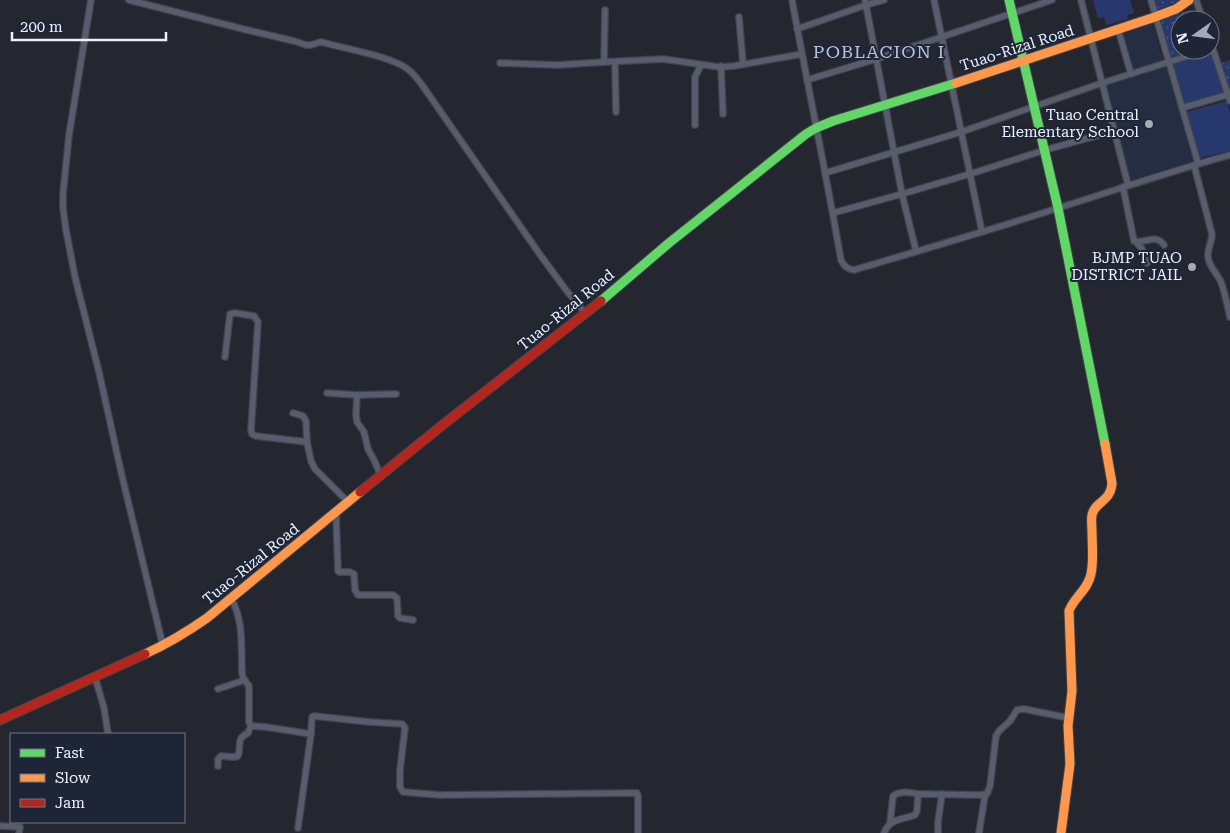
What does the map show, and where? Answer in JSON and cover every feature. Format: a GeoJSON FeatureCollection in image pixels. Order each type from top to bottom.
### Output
{"type":"FeatureCollection","features":[{"type":"Feature","properties":{"kind":"main road"},"geometry":{"type":"LineString","coordinates":[[1009,0],[1058,208],[1110,467],[1112,488],[1109,496],[1094,511],[1090,580],[1068,611],[1072,692],[1068,726],[1070,764],[1061,833]]}},
{"type":"Feature","properties":{"kind":"main road","name":"Tuao-Rizal Road"},"geometry":{"type":"LineString","coordinates":[[0,720],[163,646],[187,632],[336,514],[440,427],[586,314],[697,220],[806,134],[833,121],[1156,17],[1185,5],[1189,0]]}},
{"type":"Feature","properties":{"kind":"street"},"geometry":{"type":"LineString","coordinates":[[91,0],[69,135],[63,208],[75,277],[163,646]]}},
{"type":"Feature","properties":{"kind":"street"},"geometry":{"type":"LineString","coordinates":[[129,0],[306,45],[311,46],[321,42],[403,65],[427,92],[541,256],[586,314]]}},
{"type":"Feature","properties":{"kind":"street"},"geometry":{"type":"LineString","coordinates":[[792,0],[833,213],[840,260],[846,268],[854,270],[1230,155]]}},
{"type":"Feature","properties":{"kind":"street"},"geometry":{"type":"LineString","coordinates":[[798,29],[865,2],[884,0]]}},
{"type":"Feature","properties":{"kind":"street"},"geometry":{"type":"LineString","coordinates":[[934,0],[982,232]]}},
{"type":"Feature","properties":{"kind":"street"},"geometry":{"type":"LineString","coordinates":[[807,80],[1052,0]]}},
{"type":"Feature","properties":{"kind":"street"},"geometry":{"type":"LineString","coordinates":[[1081,0],[1114,131],[1126,186],[1134,240],[1142,249],[1148,263]]}},
{"type":"Feature","properties":{"kind":"street"},"geometry":{"type":"LineString","coordinates":[[1151,0],[1182,108],[1212,234],[1208,259],[1221,282],[1230,317]]}},
{"type":"Feature","properties":{"kind":"street"},"geometry":{"type":"LineString","coordinates":[[865,2],[902,194],[916,251]]}},
{"type":"Feature","properties":{"kind":"street"},"geometry":{"type":"LineString","coordinates":[[604,62],[605,10]]}},
{"type":"Feature","properties":{"kind":"street"},"geometry":{"type":"LineString","coordinates":[[739,17],[743,64]]}},
{"type":"Feature","properties":{"kind":"street"},"geometry":{"type":"LineString","coordinates":[[1118,29],[1131,74]]}},
{"type":"Feature","properties":{"kind":"street"},"geometry":{"type":"LineString","coordinates":[[500,64],[558,65],[662,59],[721,66],[802,54]]}},
{"type":"Feature","properties":{"kind":"street"},"geometry":{"type":"LineString","coordinates":[[825,173],[961,132],[1102,83],[1178,60]]}},
{"type":"Feature","properties":{"kind":"street"},"geometry":{"type":"LineString","coordinates":[[1182,108],[1229,97],[1214,60]]}},
{"type":"Feature","properties":{"kind":"street"},"geometry":{"type":"LineString","coordinates":[[614,62],[616,112]]}},
{"type":"Feature","properties":{"kind":"street"},"geometry":{"type":"LineString","coordinates":[[696,125],[695,77],[701,65]]}},
{"type":"Feature","properties":{"kind":"street"},"geometry":{"type":"LineString","coordinates":[[721,66],[723,114]]}},
{"type":"Feature","properties":{"kind":"street"},"geometry":{"type":"LineString","coordinates":[[833,213],[1114,131]]}},
{"type":"Feature","properties":{"kind":"street"},"geometry":{"type":"LineString","coordinates":[[1137,243],[1155,239],[1160,240],[1164,245]]}},
{"type":"Feature","properties":{"kind":"street"},"geometry":{"type":"LineString","coordinates":[[224,357],[230,314],[254,316],[258,322],[252,434],[307,442]]}},
{"type":"Feature","properties":{"kind":"street"},"geometry":{"type":"LineString","coordinates":[[327,393],[357,395],[396,394]]}},
{"type":"Feature","properties":{"kind":"street"},"geometry":{"type":"LineString","coordinates":[[357,395],[357,422],[364,432],[368,449],[381,476]]}},
{"type":"Feature","properties":{"kind":"street"},"geometry":{"type":"LineString","coordinates":[[293,413],[300,414],[305,418],[307,442],[315,469],[349,503]]}},
{"type":"Feature","properties":{"kind":"street"},"geometry":{"type":"LineString","coordinates":[[336,514],[338,571],[354,574],[358,595],[393,595],[397,598],[398,616],[413,620]]}},
{"type":"Feature","properties":{"kind":"street"},"geometry":{"type":"LineString","coordinates":[[231,598],[235,605],[241,633],[242,672],[249,686],[248,722],[251,726]]}},
{"type":"Feature","properties":{"kind":"street"},"geometry":{"type":"LineString","coordinates":[[95,677],[104,708],[108,733]]}},
{"type":"Feature","properties":{"kind":"street"},"geometry":{"type":"LineString","coordinates":[[218,689],[245,680]]}},
{"type":"Feature","properties":{"kind":"street"},"geometry":{"type":"LineString","coordinates":[[979,833],[985,795],[989,790],[996,736],[999,731],[1018,710],[1024,709],[1069,718]]}},
{"type":"Feature","properties":{"kind":"street"},"geometry":{"type":"LineString","coordinates":[[298,828],[312,717],[314,716],[404,724],[400,770],[400,787],[402,791],[440,795],[637,793],[638,833]]}},
{"type":"Feature","properties":{"kind":"street"},"geometry":{"type":"LineString","coordinates":[[251,726],[311,734]]}},
{"type":"Feature","properties":{"kind":"street"},"geometry":{"type":"LineString","coordinates":[[218,766],[218,759],[221,756],[238,756],[240,740],[242,736],[248,733],[251,726]]}},
{"type":"Feature","properties":{"kind":"street"},"geometry":{"type":"LineString","coordinates":[[890,823],[892,796],[900,792],[985,795]]}},
{"type":"Feature","properties":{"kind":"street"},"geometry":{"type":"LineString","coordinates":[[884,833],[890,823],[915,814],[917,811],[918,795],[920,794]]}},
{"type":"Feature","properties":{"kind":"street"},"geometry":{"type":"LineString","coordinates":[[938,833],[942,794]]}},
{"type":"Feature","properties":{"kind":"street"},"geometry":{"type":"LineString","coordinates":[[0,826],[20,827]]}},
{"type":"Feature","properties":{"kind":"shaded area"},"geometry":{"type":"Polygon","coordinates":[[[1093,0],[1130,0],[1134,13],[1127,15],[1128,19],[1106,25],[1104,17],[1098,18],[1093,0]]]}},
{"type":"Feature","properties":{"kind":"shaded area"},"geometry":{"type":"Polygon","coordinates":[[[1155,0],[1181,0],[1158,10],[1155,0]]]}},
{"type":"Feature","properties":{"kind":"shaded area"},"geometry":{"type":"Polygon","coordinates":[[[1170,16],[1170,56],[1161,22],[1164,18],[1170,16]]]}},
{"type":"Feature","properties":{"kind":"shaded area"},"geometry":{"type":"Polygon","coordinates":[[[1152,23],[1162,62],[1133,71],[1122,36],[1124,32],[1152,23]]]}},
{"type":"Feature","properties":{"kind":"shaded area"},"geometry":{"type":"Polygon","coordinates":[[[1186,60],[1213,60],[1225,93],[1184,105],[1172,65],[1186,60]]]}},
{"type":"Feature","properties":{"kind":"shaded area"},"geometry":{"type":"Polygon","coordinates":[[[1230,60],[1230,89],[1221,63],[1230,60]]]}},
{"type":"Feature","properties":{"kind":"shaded area","name":"Tuao Central Elementary School"},"geometry":{"type":"Polygon","coordinates":[[[1167,67],[1194,163],[1128,183],[1105,86],[1167,67]]]}},
{"type":"Feature","properties":{"kind":"shaded area"},"geometry":{"type":"Polygon","coordinates":[[[1227,101],[1230,115],[1230,151],[1199,158],[1186,112],[1227,101]]]}},
{"type":"Feature","properties":{"kind":"traffic: fast"},"geometry":{"type":"LineString","coordinates":[[1009,0],[1058,208],[1105,444]]}},
{"type":"Feature","properties":{"kind":"traffic: fast"},"geometry":{"type":"LineString","coordinates":[[601,301],[669,243],[806,134],[833,121],[956,83]]}},
{"type":"Feature","properties":{"kind":"traffic: slow"},"geometry":{"type":"LineString","coordinates":[[956,83],[1155,17],[1176,9],[1189,0]]}},
{"type":"Feature","properties":{"kind":"traffic: slow"},"geometry":{"type":"LineString","coordinates":[[1061,833],[1070,764],[1068,726],[1072,691],[1069,611],[1087,585],[1091,574],[1093,558],[1092,515],[1111,489],[1112,483],[1105,444]]}},
{"type":"Feature","properties":{"kind":"traffic: slow"},"geometry":{"type":"LineString","coordinates":[[145,654],[177,638],[207,618],[360,492]]}},
{"type":"Feature","properties":{"kind":"traffic: jam"},"geometry":{"type":"LineString","coordinates":[[360,492],[601,301]]}},
{"type":"Feature","properties":{"kind":"traffic: jam"},"geometry":{"type":"LineString","coordinates":[[0,720],[145,654]]}},
{"type":"Feature","properties":{"kind":"place","name":"Tuao Central Elementary School"},"geometry":{"type":"Point","coordinates":[1149,124]}},
{"type":"Feature","properties":{"kind":"place","name":"BJMP TUAO DISTRICT JAIL"},"geometry":{"type":"Point","coordinates":[1192,267]}},
{"type":"Feature","properties":{"kind":"district","name":"POBLACION I"},"geometry":{"type":"Point","coordinates":[879,52]}}]}
